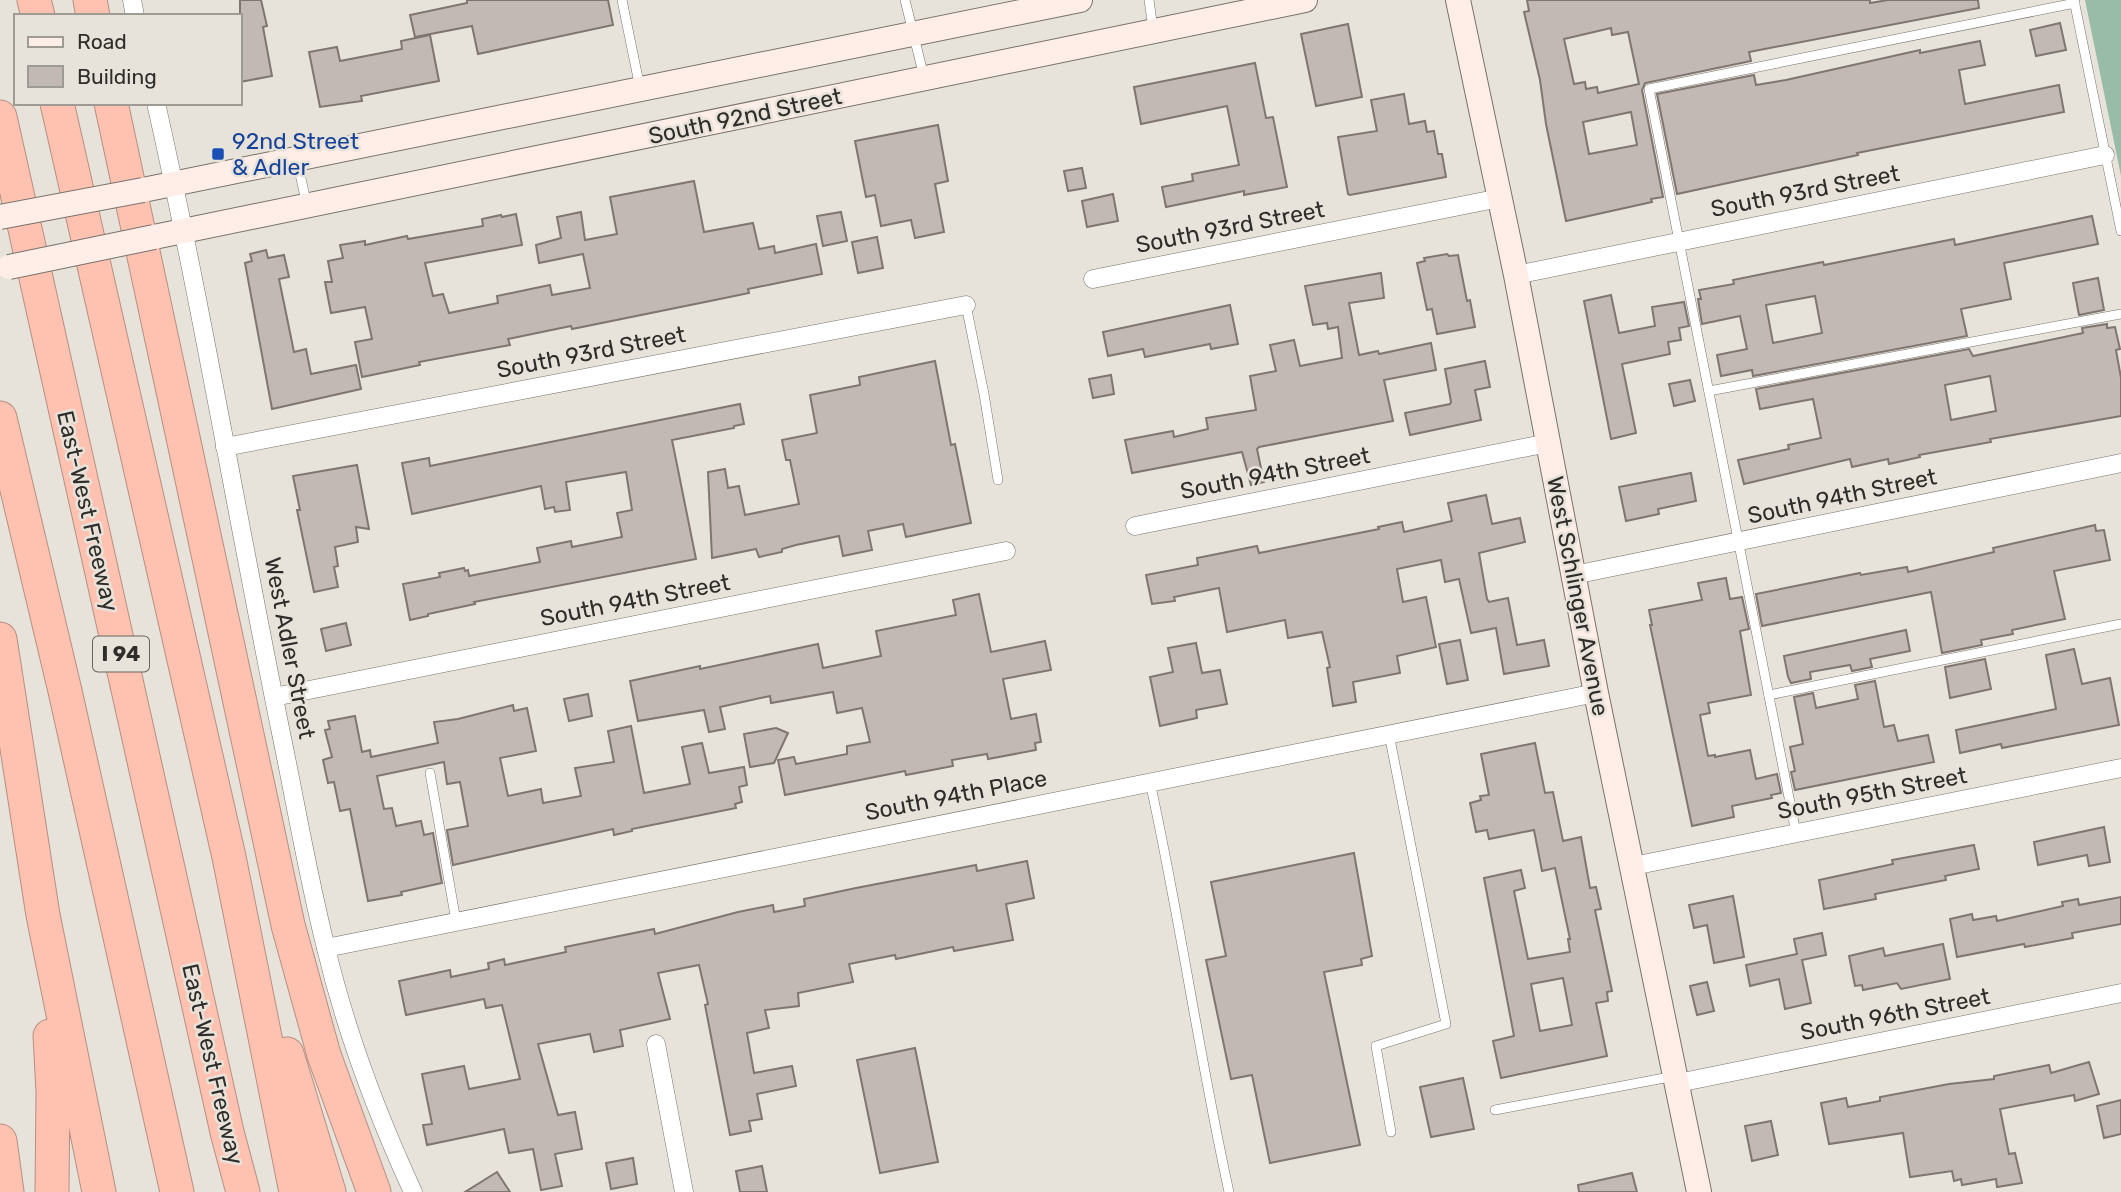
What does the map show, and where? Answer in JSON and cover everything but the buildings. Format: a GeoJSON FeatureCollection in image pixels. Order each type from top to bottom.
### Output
{"type":"FeatureCollection","features":[{"type":"Feature","properties":{"kind":"highway"},"geometry":{"type":"LineString","coordinates":[[57,105],[229,857],[296,1192]]}},
{"type":"Feature","properties":{"kind":"highway"},"geometry":{"type":"LineString","coordinates":[[111,105],[288,925],[328,1067],[374,1192]]}},
{"type":"Feature","properties":{"kind":"highway","name":"East-West Freeway"},"geometry":{"type":"LineString","coordinates":[[0,117],[227,1132],[243,1192]]}},
{"type":"Feature","properties":{"kind":"highway","name":"I 94"},"geometry":{"type":"LineString","coordinates":[[0,418],[65,691],[177,1192]]}},
{"type":"Feature","properties":{"kind":"highway"},"geometry":{"type":"LineString","coordinates":[[0,639],[43,915],[99,1192]]}},
{"type":"Feature","properties":{"kind":"highway"},"geometry":{"type":"LineString","coordinates":[[229,857],[329,1192]]}},
{"type":"Feature","properties":{"kind":"highway"},"geometry":{"type":"LineString","coordinates":[[43,915],[53,1092],[52,1192]]}},
{"type":"Feature","properties":{"kind":"highway"},"geometry":{"type":"LineString","coordinates":[[0,1141],[7,1192]]}},
{"type":"Feature","properties":{"kind":"street","name":"South 92nd Street"},"geometry":{"type":"LineString","coordinates":[[0,218],[1080,0]]}},
{"type":"Feature","properties":{"kind":"street","name":"South 92nd Street"},"geometry":{"type":"LineString","coordinates":[[0,269],[1154,31],[1274,3],[1305,0]]}},
{"type":"Feature","properties":{"kind":"street","name":"West Schlinger Avenue"},"geometry":{"type":"LineString","coordinates":[[1458,0],[1516,275],[1597,693],[1699,1192]]}},
{"type":"Feature","properties":{"kind":"street","name":"West Adler Street"},"geometry":{"type":"LineString","coordinates":[[156,105],[185,232],[274,696],[326,948],[342,1007],[373,1097],[413,1192]]}},
{"type":"Feature","properties":{"kind":"street","name":"South 93rd Street"},"geometry":{"type":"LineString","coordinates":[[1516,275],[2105,155]]}},
{"type":"Feature","properties":{"kind":"street","name":"South 93rd Street"},"geometry":{"type":"LineString","coordinates":[[1093,279],[1500,198]]}},
{"type":"Feature","properties":{"kind":"street","name":"South 93rd Street"},"geometry":{"type":"LineString","coordinates":[[225,447],[966,305]]}},
{"type":"Feature","properties":{"kind":"street","name":"South 94th Street"},"geometry":{"type":"LineString","coordinates":[[1135,526],[1548,443]]}},
{"type":"Feature","properties":{"kind":"street","name":"South 94th Street"},"geometry":{"type":"LineString","coordinates":[[1574,575],[2121,463]]}},
{"type":"Feature","properties":{"kind":"street","name":"South 94th Street"},"geometry":{"type":"LineString","coordinates":[[274,696],[1006,551]]}},
{"type":"Feature","properties":{"kind":"street","name":"South 94th Place"},"geometry":{"type":"LineString","coordinates":[[326,948],[1597,693]]}},
{"type":"Feature","properties":{"kind":"street","name":"South 95th Street"},"geometry":{"type":"LineString","coordinates":[[1633,866],[2121,768]]}},
{"type":"Feature","properties":{"kind":"street","name":"South 96th Street"},"geometry":{"type":"LineString","coordinates":[[1678,1079],[2121,993]]}},
{"type":"Feature","properties":{"kind":"street"},"geometry":{"type":"LineString","coordinates":[[656,1044],[684,1192]]}},
{"type":"Feature","properties":{"kind":"lane"},"geometry":{"type":"LineString","coordinates":[[622,0],[641,89]]}},
{"type":"Feature","properties":{"kind":"lane"},"geometry":{"type":"LineString","coordinates":[[905,0],[924,78]]}},
{"type":"Feature","properties":{"kind":"lane"},"geometry":{"type":"LineString","coordinates":[[1149,0],[1154,31]]}},
{"type":"Feature","properties":{"kind":"lane"},"geometry":{"type":"LineString","coordinates":[[1796,833],[1648,89],[2074,2],[2121,232]]}},
{"type":"Feature","properties":{"kind":"lane"},"geometry":{"type":"LineString","coordinates":[[297,159],[307,206]]}},
{"type":"Feature","properties":{"kind":"lane"},"geometry":{"type":"LineString","coordinates":[[966,305],[998,480]]}},
{"type":"Feature","properties":{"kind":"lane"},"geometry":{"type":"LineString","coordinates":[[1709,391],[2121,314]]}},
{"type":"Feature","properties":{"kind":"lane"},"geometry":{"type":"LineString","coordinates":[[1769,695],[2121,624]]}},
{"type":"Feature","properties":{"kind":"lane"},"geometry":{"type":"LineString","coordinates":[[1389,734],[1446,1024],[1376,1046],[1391,1132]]}},
{"type":"Feature","properties":{"kind":"lane"},"geometry":{"type":"LineString","coordinates":[[429,773],[456,921]]}},
{"type":"Feature","properties":{"kind":"lane"},"geometry":{"type":"LineString","coordinates":[[1150,782],[1172,880],[1210,1108],[1229,1192]]}},
{"type":"Feature","properties":{"kind":"lane"},"geometry":{"type":"LineString","coordinates":[[1495,1110],[1678,1079]]}},
{"type":"Feature","properties":{"kind":"green space"},"geometry":{"type":"Polygon","coordinates":[[[2085,0],[2121,0],[2121,176],[2085,0]]]}},
{"type":"Feature","properties":{"kind":"place","name":"92nd Street & Adler"},"geometry":{"type":"Point","coordinates":[218,154]}}]}
